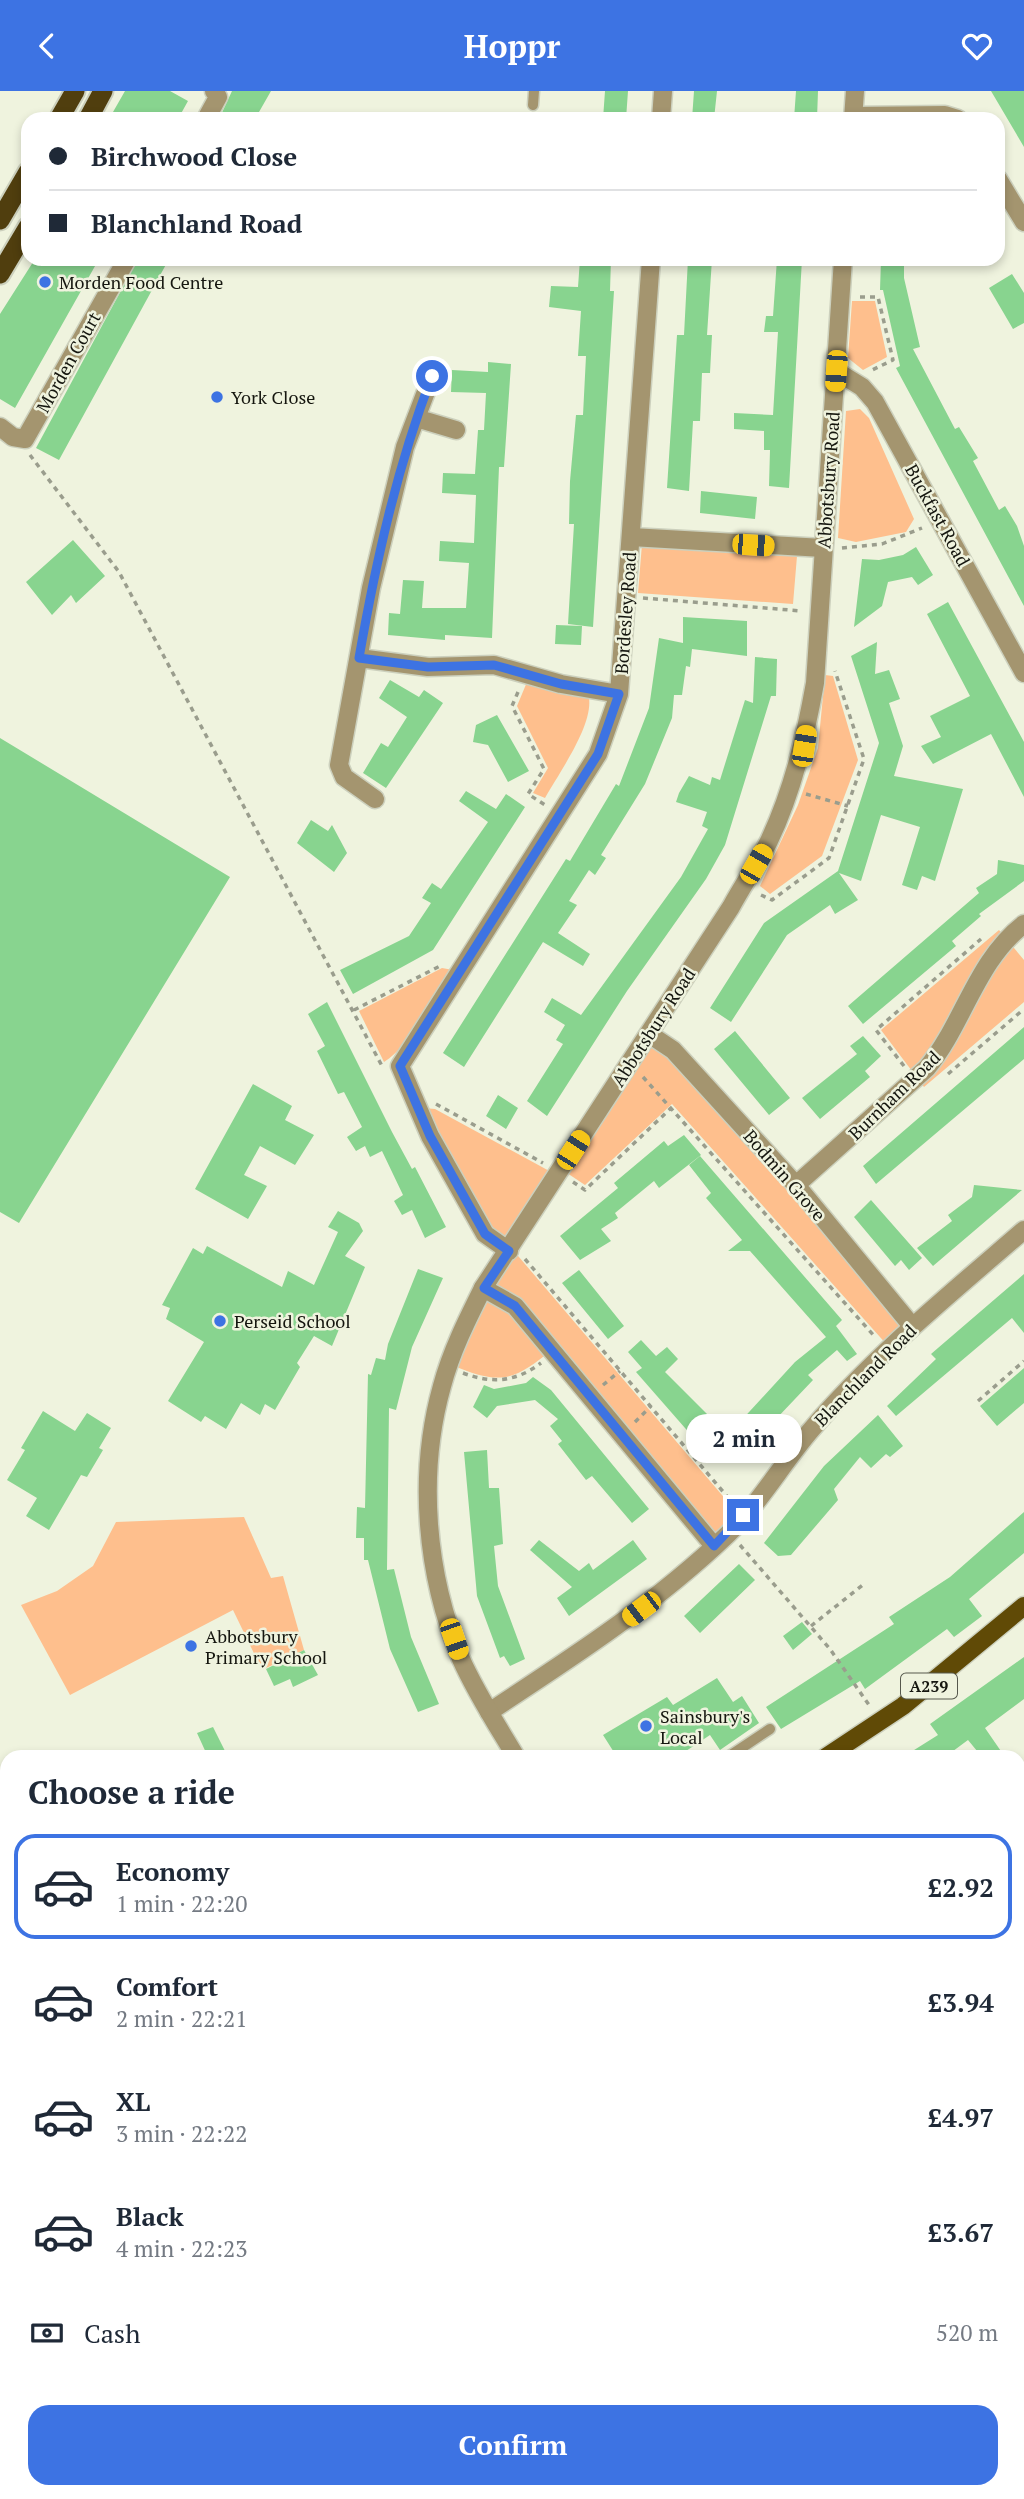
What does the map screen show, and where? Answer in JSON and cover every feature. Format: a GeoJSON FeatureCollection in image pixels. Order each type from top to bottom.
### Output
{"type":"FeatureCollection","features":[{"type":"Feature","properties":{"kind":"highway"},"geometry":{"type":"LineString","coordinates":[[63,112],[75,91]]}},
{"type":"Feature","properties":{"kind":"highway"},"geometry":{"type":"LineString","coordinates":[[92,112],[103,91]]}},
{"type":"Feature","properties":{"kind":"highway"},"geometry":{"type":"LineString","coordinates":[[0,220],[21,184]]}},
{"type":"Feature","properties":{"kind":"highway"},"geometry":{"type":"LineString","coordinates":[[0,274],[21,239]]}},
{"type":"Feature","properties":{"kind":"main road","name":"A239"},"geometry":{"type":"LineString","coordinates":[[836,1750],[952,1668],[1024,1606]]}},
{"type":"Feature","properties":{"kind":"street"},"geometry":{"type":"LineString","coordinates":[[662,112],[663,91]]}},
{"type":"Feature","properties":{"kind":"street"},"geometry":{"type":"LineString","coordinates":[[853,112],[855,91]]}},
{"type":"Feature","properties":{"kind":"street"},"geometry":{"type":"LineString","coordinates":[[209,112],[216,94]]}},
{"type":"Feature","properties":{"kind":"street"},"geometry":{"type":"LineString","coordinates":[[1005,191],[1024,222]]}},
{"type":"Feature","properties":{"kind":"street","name":"Morden Court"},"geometry":{"type":"LineString","coordinates":[[0,427],[13,437],[25,439],[123,266]]}},
{"type":"Feature","properties":{"kind":"street","name":"Bordesley Road"},"geometry":{"type":"LineString","coordinates":[[402,1075],[402,1061],[598,754],[619,694],[650,266]]}},
{"type":"Feature","properties":{"kind":"street","name":"Abbotsbury Road"},"geometry":{"type":"LineString","coordinates":[[512,1750],[489,1712],[457,1647],[441,1598],[429,1540],[433,1429],[457,1342],[484,1288],[743,886],[769,842],[790,790],[804,746],[816,668],[843,266]]}},
{"type":"Feature","properties":{"kind":"street","name":"Buckfast Road"},"geometry":{"type":"LineString","coordinates":[[836,371],[852,381],[875,402],[1024,673]]}},
{"type":"Feature","properties":{"kind":"street"},"geometry":{"type":"LineString","coordinates":[[375,799],[344,777],[339,765],[374,575],[405,447],[432,376]]}},
{"type":"Feature","properties":{"kind":"street"},"geometry":{"type":"LineString","coordinates":[[416,418],[456,430]]}},
{"type":"Feature","properties":{"kind":"street"},"geometry":{"type":"LineString","coordinates":[[631,537],[823,548]]}},
{"type":"Feature","properties":{"kind":"street"},"geometry":{"type":"LineString","coordinates":[[359,658],[428,667],[494,665],[561,684],[619,694]]}},
{"type":"Feature","properties":{"kind":"street","name":"Burnham Road"},"geometry":{"type":"LineString","coordinates":[[796,1185],[927,1068],[942,1049],[993,956],[1024,924]]}},
{"type":"Feature","properties":{"kind":"street","name":"Bodmin Grove"},"geometry":{"type":"LineString","coordinates":[[649,1034],[673,1050],[796,1185],[912,1326]]}},
{"type":"Feature","properties":{"kind":"street"},"geometry":{"type":"LineString","coordinates":[[402,1075],[485,1234],[511,1247]]}},
{"type":"Feature","properties":{"kind":"street","name":"Blanchland Road"},"geometry":{"type":"LineString","coordinates":[[489,1712],[602,1639],[661,1594],[729,1533],[811,1430],[887,1351],[912,1326],[1024,1230]]}},
{"type":"Feature","properties":{"kind":"street"},"geometry":{"type":"LineString","coordinates":[[484,1288],[515,1306],[714,1546]]}},
{"type":"Feature","properties":{"kind":"lane"},"geometry":{"type":"LineString","coordinates":[[533,105],[534,91]]}},
{"type":"Feature","properties":{"kind":"lane"},"geometry":{"type":"LineString","coordinates":[[738,1750],[770,1729]]}},
{"type":"Feature","properties":{"kind":"path"},"geometry":{"type":"LineString","coordinates":[[841,298],[877,297],[893,360],[852,381]]}},
{"type":"Feature","properties":{"kind":"path"},"geometry":{"type":"LineString","coordinates":[[28,453],[119,572],[349,1000],[388,1080],[402,1075]]}},
{"type":"Feature","properties":{"kind":"path"},"geometry":{"type":"LineString","coordinates":[[823,548],[882,544],[910,535],[940,519]]}},
{"type":"Feature","properties":{"kind":"path"},"geometry":{"type":"LineString","coordinates":[[626,597],[819,612]]}},
{"type":"Feature","properties":{"kind":"path"},"geometry":{"type":"LineString","coordinates":[[743,886],[772,900],[829,859],[864,759],[837,671],[816,668]]}},
{"type":"Feature","properties":{"kind":"path"},"geometry":{"type":"LineString","coordinates":[[526,674],[512,706],[544,769],[528,794],[559,814]]}},
{"type":"Feature","properties":{"kind":"path"},"geometry":{"type":"LineString","coordinates":[[790,790],[848,806]]}},
{"type":"Feature","properties":{"kind":"path"},"geometry":{"type":"LineString","coordinates":[[354,1010],[443,964],[462,969]]}},
{"type":"Feature","properties":{"kind":"path"},"geometry":{"type":"LineString","coordinates":[[630,1063],[887,1351]]}},
{"type":"Feature","properties":{"kind":"path"},"geometry":{"type":"LineString","coordinates":[[417,1106],[435,1104],[558,1172],[585,1190],[671,1108]]}},
{"type":"Feature","properties":{"kind":"path"},"geometry":{"type":"LineString","coordinates":[[511,1247],[743,1515]]}},
{"type":"Feature","properties":{"kind":"path"},"geometry":{"type":"LineString","coordinates":[[448,1367],[480,1379],[499,1381],[526,1374],[553,1351]]}},
{"type":"Feature","properties":{"kind":"path"},"geometry":{"type":"LineString","coordinates":[[978,1401],[1024,1361]]}},
{"type":"Feature","properties":{"kind":"path"},"geometry":{"type":"LineString","coordinates":[[729,1533],[811,1626],[880,1721]]}},
{"type":"Feature","properties":{"kind":"path"},"geometry":{"type":"LineString","coordinates":[[811,1626],[864,1584]]}},
{"type":"Feature","properties":{"kind":"shaded area"},"geometry":{"type":"Polygon","coordinates":[[[852,301],[875,301],[887,357],[863,370],[848,358],[852,301]]]}},
{"type":"Feature","properties":{"kind":"shaded area"},"geometry":{"type":"Polygon","coordinates":[[[860,409],[869,418],[914,519],[906,532],[856,542],[838,538],[846,411],[860,409]]]}},
{"type":"Feature","properties":{"kind":"shaded area"},"geometry":{"type":"Polygon","coordinates":[[[642,544],[779,551],[797,556],[793,604],[638,593],[642,544]]]}},
{"type":"Feature","properties":{"kind":"shaded area"},"geometry":{"type":"Polygon","coordinates":[[[825,675],[833,676],[858,760],[822,856],[770,894],[760,886],[798,805],[818,748],[825,675]]]}},
{"type":"Feature","properties":{"kind":"shaded area"},"geometry":{"type":"Polygon","coordinates":[[[527,682],[589,698],[589,709],[581,735],[545,798],[533,793],[548,768],[517,706],[527,682]]]}},
{"type":"Feature","properties":{"kind":"shaded area"},"geometry":{"type":"Polygon","coordinates":[[[999,930],[1024,960],[1024,1002],[924,1087],[881,1030],[999,930]]]}},
{"type":"Feature","properties":{"kind":"shaded area"},"geometry":{"type":"Polygon","coordinates":[[[442,968],[453,970],[413,1033],[384,1062],[359,1011],[442,968]]]}},
{"type":"Feature","properties":{"kind":"shaded area"},"geometry":{"type":"Polygon","coordinates":[[[652,1040],[794,1190],[907,1327],[888,1346],[672,1104],[585,1185],[564,1171],[652,1040]]]}},
{"type":"Feature","properties":{"kind":"shaded area"},"geometry":{"type":"Polygon","coordinates":[[[424,1108],[435,1109],[553,1173],[507,1244],[489,1231],[424,1108]]]}},
{"type":"Feature","properties":{"kind":"shaded area"},"geometry":{"type":"Polygon","coordinates":[[[513,1250],[739,1515],[714,1541],[554,1348],[528,1368],[506,1377],[483,1376],[452,1365],[513,1250]]]}},
{"type":"Feature","properties":{"kind":"shaded area"},"geometry":{"type":"Polygon","coordinates":[[[244,1517],[271,1578],[283,1576],[304,1650],[262,1670],[233,1610],[70,1695],[21,1605],[57,1591],[93,1566],[116,1522],[244,1517]]]}},
{"type":"Feature","properties":{"kind":"building"},"geometry":{"type":"Polygon","coordinates":[[[125,91],[170,91],[188,101],[182,112],[113,112],[125,91]]]}},
{"type":"Feature","properties":{"kind":"building"},"geometry":{"type":"Polygon","coordinates":[[[232,91],[271,91],[259,112],[222,112],[232,91]]]}},
{"type":"Feature","properties":{"kind":"building"},"geometry":{"type":"Polygon","coordinates":[[[605,91],[628,91],[626,112],[604,112],[605,91]]]}},
{"type":"Feature","properties":{"kind":"building"},"geometry":{"type":"Polygon","coordinates":[[[694,91],[717,91],[715,112],[692,112],[694,91]]]}},
{"type":"Feature","properties":{"kind":"building"},"geometry":{"type":"Polygon","coordinates":[[[796,91],[818,91],[817,112],[794,112],[796,91]]]}},
{"type":"Feature","properties":{"kind":"building"},"geometry":{"type":"Polygon","coordinates":[[[991,91],[1024,91],[1024,147],[1005,112],[991,91]]]}},
{"type":"Feature","properties":{"kind":"building"},"geometry":{"type":"Polygon","coordinates":[[[31,266],[95,266],[15,408],[0,399],[0,314],[31,266]]]}},
{"type":"Feature","properties":{"kind":"building"},"geometry":{"type":"Polygon","coordinates":[[[134,266],[165,266],[59,460],[36,448],[134,266]]]}},
{"type":"Feature","properties":{"kind":"building"},"geometry":{"type":"Polygon","coordinates":[[[580,266],[611,266],[610,291],[614,291],[593,627],[568,624],[574,524],[569,524],[570,481],[576,415],[583,415],[586,356],[578,356],[581,311],[549,307],[551,286],[578,287],[580,266]]]}},
{"type":"Feature","properties":{"kind":"building"},"geometry":{"type":"Polygon","coordinates":[[[688,266],[712,266],[707,335],[712,335],[710,373],[702,373],[700,421],[693,421],[689,491],[667,488],[677,335],[684,335],[688,266]]]}},
{"type":"Feature","properties":{"kind":"building"},"geometry":{"type":"Polygon","coordinates":[[[777,266],[802,266],[789,488],[769,486],[770,450],[764,450],[764,431],[734,429],[734,413],[773,415],[778,332],[764,332],[766,316],[773,316],[777,266]]]}},
{"type":"Feature","properties":{"kind":"building"},"geometry":{"type":"Polygon","coordinates":[[[881,266],[904,266],[904,278],[920,347],[913,349],[955,429],[959,427],[978,458],[973,461],[999,510],[1005,506],[1017,526],[1024,546],[1024,606],[896,368],[900,366],[883,290],[880,290],[881,266]]]}},
{"type":"Feature","properties":{"kind":"building"},"geometry":{"type":"Polygon","coordinates":[[[1012,274],[1024,293],[1024,323],[1013,329],[989,288],[1012,274]]]}},
{"type":"Feature","properties":{"kind":"building"},"geometry":{"type":"Polygon","coordinates":[[[488,362],[511,364],[504,467],[499,467],[492,638],[445,635],[445,640],[388,635],[389,613],[400,614],[403,580],[424,581],[422,608],[466,608],[469,563],[439,561],[440,541],[474,543],[476,495],[442,493],[443,473],[475,474],[478,430],[484,430],[486,393],[451,392],[452,370],[488,372],[488,362]]]}},
{"type":"Feature","properties":{"kind":"building"},"geometry":{"type":"Polygon","coordinates":[[[701,491],[757,497],[755,519],[700,513],[701,491]]]}},
{"type":"Feature","properties":{"kind":"building"},"geometry":{"type":"Polygon","coordinates":[[[73,540],[105,576],[76,603],[71,595],[52,615],[26,582],[73,540]]]}},
{"type":"Feature","properties":{"kind":"building"},"geometry":{"type":"Polygon","coordinates":[[[916,547],[933,575],[918,585],[912,577],[888,582],[882,606],[854,627],[862,559],[879,560],[903,555],[916,547]]]}},
{"type":"Feature","properties":{"kind":"building"},"geometry":{"type":"Polygon","coordinates":[[[948,602],[1024,742],[1024,797],[991,734],[933,764],[921,746],[941,737],[930,716],[970,696],[927,614],[948,602]]]}},
{"type":"Feature","properties":{"kind":"building"},"geometry":{"type":"Polygon","coordinates":[[[683,617],[747,621],[747,656],[692,649],[690,667],[686,666],[682,695],[674,695],[672,718],[645,784],[601,855],[606,858],[595,875],[589,870],[569,901],[577,905],[558,933],[590,954],[583,966],[543,942],[464,1067],[443,1053],[566,859],[570,861],[616,784],[619,786],[649,708],[659,638],[683,643],[683,617]]]}},
{"type":"Feature","properties":{"kind":"building"},"geometry":{"type":"Polygon","coordinates":[[[556,625],[582,626],[581,645],[555,644],[556,625]]]}},
{"type":"Feature","properties":{"kind":"building"},"geometry":{"type":"Polygon","coordinates":[[[877,642],[875,674],[889,670],[900,699],[889,703],[903,746],[894,776],[963,789],[935,881],[922,876],[917,890],[902,885],[920,827],[881,815],[861,881],[839,873],[858,900],[835,914],[830,905],[787,935],[731,1022],[710,1008],[764,923],[838,871],[879,743],[851,656],[877,642]]]}},
{"type":"Feature","properties":{"kind":"building"},"geometry":{"type":"Polygon","coordinates":[[[755,657],[777,659],[776,696],[771,696],[725,845],[706,879],[627,991],[547,1116],[527,1101],[563,1044],[556,1040],[565,1025],[544,1012],[552,998],[581,1015],[681,877],[708,829],[702,826],[707,812],[676,802],[679,793],[689,776],[710,785],[712,777],[720,780],[745,700],[753,703],[755,657]]]}},
{"type":"Feature","properties":{"kind":"building"},"geometry":{"type":"Polygon","coordinates":[[[390,680],[419,697],[424,690],[443,703],[386,788],[363,773],[381,743],[388,747],[407,717],[379,698],[390,680]]]}},
{"type":"Feature","properties":{"kind":"building"},"geometry":{"type":"Polygon","coordinates":[[[497,715],[529,771],[508,782],[488,745],[473,742],[476,725],[497,715]]]}},
{"type":"Feature","properties":{"kind":"building"},"geometry":{"type":"Polygon","coordinates":[[[0,738],[230,877],[19,1223],[0,1212],[0,738]]]}},
{"type":"Feature","properties":{"kind":"building"},"geometry":{"type":"Polygon","coordinates":[[[466,791],[496,809],[506,794],[525,807],[433,950],[353,994],[340,970],[409,936],[431,903],[422,898],[432,883],[441,889],[488,822],[459,801],[466,791]]]}},
{"type":"Feature","properties":{"kind":"building"},"geometry":{"type":"Polygon","coordinates":[[[311,820],[328,831],[332,825],[347,853],[334,872],[297,843],[311,820]]]}},
{"type":"Feature","properties":{"kind":"building"},"geometry":{"type":"Polygon","coordinates":[[[998,860],[1024,865],[1024,881],[979,914],[981,916],[952,941],[956,946],[863,1024],[848,1006],[979,893],[976,888],[997,874],[998,860]]]}},
{"type":"Feature","properties":{"kind":"building"},"geometry":{"type":"Polygon","coordinates":[[[327,1002],[392,1132],[412,1169],[415,1167],[446,1227],[425,1238],[412,1210],[402,1215],[394,1201],[403,1195],[382,1151],[370,1157],[365,1146],[356,1151],[347,1137],[362,1127],[344,1092],[338,1094],[317,1051],[325,1046],[308,1014],[327,1002]]]}},
{"type":"Feature","properties":{"kind":"building"},"geometry":{"type":"Polygon","coordinates":[[[1024,1027],[1024,1059],[876,1184],[863,1166],[1024,1027]]]}},
{"type":"Feature","properties":{"kind":"building"},"geometry":{"type":"Polygon","coordinates":[[[735,1031],[790,1098],[769,1115],[714,1049],[735,1031]]]}},
{"type":"Feature","properties":{"kind":"building"},"geometry":{"type":"Polygon","coordinates":[[[863,1036],[881,1056],[865,1071],[870,1077],[820,1119],[802,1098],[857,1054],[850,1046],[863,1036]]]}},
{"type":"Feature","properties":{"kind":"building"},"geometry":{"type":"Polygon","coordinates":[[[253,1084],[292,1106],[285,1120],[314,1135],[295,1165],[260,1146],[244,1175],[267,1186],[248,1219],[195,1189],[253,1084]]]}},
{"type":"Feature","properties":{"kind":"building"},"geometry":{"type":"Polygon","coordinates":[[[498,1095],[518,1108],[506,1129],[486,1116],[498,1095]]]}},
{"type":"Feature","properties":{"kind":"building"},"geometry":{"type":"Polygon","coordinates":[[[684,1135],[701,1155],[659,1188],[654,1181],[615,1213],[618,1218],[601,1229],[611,1241],[580,1260],[560,1236],[618,1188],[614,1183],[664,1141],[668,1146],[684,1135]]]}},
{"type":"Feature","properties":{"kind":"building"},"geometry":{"type":"Polygon","coordinates":[[[700,1156],[842,1320],[836,1326],[857,1354],[847,1361],[837,1350],[808,1375],[813,1380],[739,1458],[719,1440],[735,1421],[738,1424],[795,1362],[826,1337],[750,1251],[728,1251],[742,1240],[706,1198],[711,1193],[689,1165],[700,1156]]]}},
{"type":"Feature","properties":{"kind":"building"},"geometry":{"type":"Polygon","coordinates":[[[974,1185],[1022,1190],[933,1266],[917,1248],[952,1221],[948,1215],[972,1197],[974,1185]]]}},
{"type":"Feature","properties":{"kind":"building"},"geometry":{"type":"Polygon","coordinates":[[[871,1200],[922,1258],[909,1270],[901,1260],[895,1266],[854,1217],[871,1200]]]}},
{"type":"Feature","properties":{"kind":"building"},"geometry":{"type":"Polygon","coordinates":[[[338,1211],[359,1223],[363,1231],[345,1256],[365,1267],[332,1346],[314,1336],[297,1363],[300,1367],[275,1410],[265,1404],[260,1415],[241,1403],[226,1429],[205,1416],[201,1422],[168,1401],[204,1342],[166,1319],[170,1308],[162,1305],[193,1248],[203,1254],[207,1246],[282,1287],[288,1271],[314,1285],[338,1232],[328,1227],[338,1211]]]}},
{"type":"Feature","properties":{"kind":"building"},"geometry":{"type":"Polygon","coordinates":[[[418,1269],[443,1278],[412,1347],[396,1410],[389,1408],[387,1570],[394,1569],[411,1637],[439,1704],[418,1712],[390,1649],[368,1560],[364,1560],[364,1538],[356,1538],[357,1507],[365,1508],[368,1374],[371,1375],[376,1358],[385,1360],[388,1344],[418,1269]]]}},
{"type":"Feature","properties":{"kind":"building"},"geometry":{"type":"Polygon","coordinates":[[[579,1270],[624,1326],[608,1339],[562,1283],[579,1270]]]}},
{"type":"Feature","properties":{"kind":"building"},"geometry":{"type":"Polygon","coordinates":[[[1024,1274],[1024,1333],[1012,1318],[896,1416],[887,1406],[936,1359],[931,1354],[1024,1274]]]}},
{"type":"Feature","properties":{"kind":"building"},"geometry":{"type":"Polygon","coordinates":[[[641,1340],[656,1356],[667,1347],[678,1359],[665,1372],[719,1426],[699,1444],[636,1372],[642,1368],[628,1352],[641,1340]]]}},
{"type":"Feature","properties":{"kind":"building"},"geometry":{"type":"Polygon","coordinates":[[[1024,1368],[1024,1403],[997,1426],[980,1406],[1024,1368]]]}},
{"type":"Feature","properties":{"kind":"building"},"geometry":{"type":"Polygon","coordinates":[[[533,1377],[551,1390],[649,1509],[632,1523],[592,1476],[586,1480],[558,1444],[562,1441],[550,1426],[558,1419],[535,1400],[497,1406],[487,1418],[473,1407],[484,1385],[494,1389],[526,1383],[533,1377]]]}},
{"type":"Feature","properties":{"kind":"building"},"geometry":{"type":"Polygon","coordinates":[[[43,1411],[75,1431],[87,1413],[111,1428],[99,1448],[103,1450],[87,1477],[81,1475],[49,1530],[26,1516],[37,1498],[7,1480],[25,1450],[21,1448],[43,1411]]]}},
{"type":"Feature","properties":{"kind":"building"},"geometry":{"type":"Polygon","coordinates":[[[878,1415],[903,1446],[890,1457],[886,1454],[871,1468],[860,1457],[834,1489],[838,1500],[791,1555],[778,1556],[764,1543],[824,1466],[878,1415]]]}},
{"type":"Feature","properties":{"kind":"building"},"geometry":{"type":"Polygon","coordinates":[[[487,1450],[489,1488],[499,1488],[503,1544],[494,1546],[498,1586],[525,1659],[510,1666],[504,1656],[500,1658],[477,1596],[464,1452],[487,1450]]]}},
{"type":"Feature","properties":{"kind":"building"},"geometry":{"type":"Polygon","coordinates":[[[1024,1512],[1024,1553],[969,1599],[982,1616],[954,1637],[947,1629],[865,1689],[860,1681],[781,1729],[766,1707],[894,1624],[889,1617],[950,1577],[1024,1512]]]}},
{"type":"Feature","properties":{"kind":"building"},"geometry":{"type":"Polygon","coordinates":[[[539,1540],[579,1571],[589,1563],[593,1570],[633,1540],[647,1559],[569,1616],[557,1598],[572,1587],[530,1550],[539,1540]]]}},
{"type":"Feature","properties":{"kind":"building"},"geometry":{"type":"Polygon","coordinates":[[[739,1564],[755,1580],[700,1633],[684,1616],[739,1564]]]}},
{"type":"Feature","properties":{"kind":"building"},"geometry":{"type":"Polygon","coordinates":[[[802,1622],[812,1634],[793,1650],[783,1636],[802,1622]]]}},
{"type":"Feature","properties":{"kind":"building"},"geometry":{"type":"Polygon","coordinates":[[[304,1650],[318,1675],[293,1687],[290,1679],[274,1686],[266,1669],[304,1650]]]}},
{"type":"Feature","properties":{"kind":"building"},"geometry":{"type":"Polygon","coordinates":[[[1024,1657],[1024,1699],[985,1728],[1000,1750],[976,1750],[968,1740],[954,1750],[914,1750],[938,1735],[930,1724],[1024,1657]]]}},
{"type":"Feature","properties":{"kind":"building"},"geometry":{"type":"Polygon","coordinates":[[[717,1678],[733,1702],[742,1696],[759,1723],[720,1750],[710,1735],[688,1750],[613,1750],[603,1735],[667,1697],[673,1705],[717,1678]]]}},
{"type":"Feature","properties":{"kind":"building"},"geometry":{"type":"Polygon","coordinates":[[[213,1727],[224,1750],[205,1750],[197,1733],[213,1727]]]}},
{"type":"Feature","properties":{"kind":"place","name":"Morden Food Centre"},"geometry":{"type":"Point","coordinates":[45,282]}},
{"type":"Feature","properties":{"kind":"place","name":"York Close"},"geometry":{"type":"Point","coordinates":[217,397]}},
{"type":"Feature","properties":{"kind":"place","name":"Perseid School"},"geometry":{"type":"Point","coordinates":[220,1321]}},
{"type":"Feature","properties":{"kind":"place","name":"Abbotsbury Primary School"},"geometry":{"type":"Point","coordinates":[191,1646]}},
{"type":"Feature","properties":{"kind":"place","name":"Sainsbury's Local"},"geometry":{"type":"Point","coordinates":[646,1726]}},
{"type":"Feature","properties":{"kind":"route"},"geometry":{"type":"LineString","coordinates":[[432,376],[405,447],[371,588],[359,658],[428,667],[494,665],[561,684],[619,694],[611,726],[598,754],[402,1061],[402,1075],[430,1136],[485,1234],[509,1251],[484,1288],[515,1306],[714,1546],[743,1515]]}}]}
